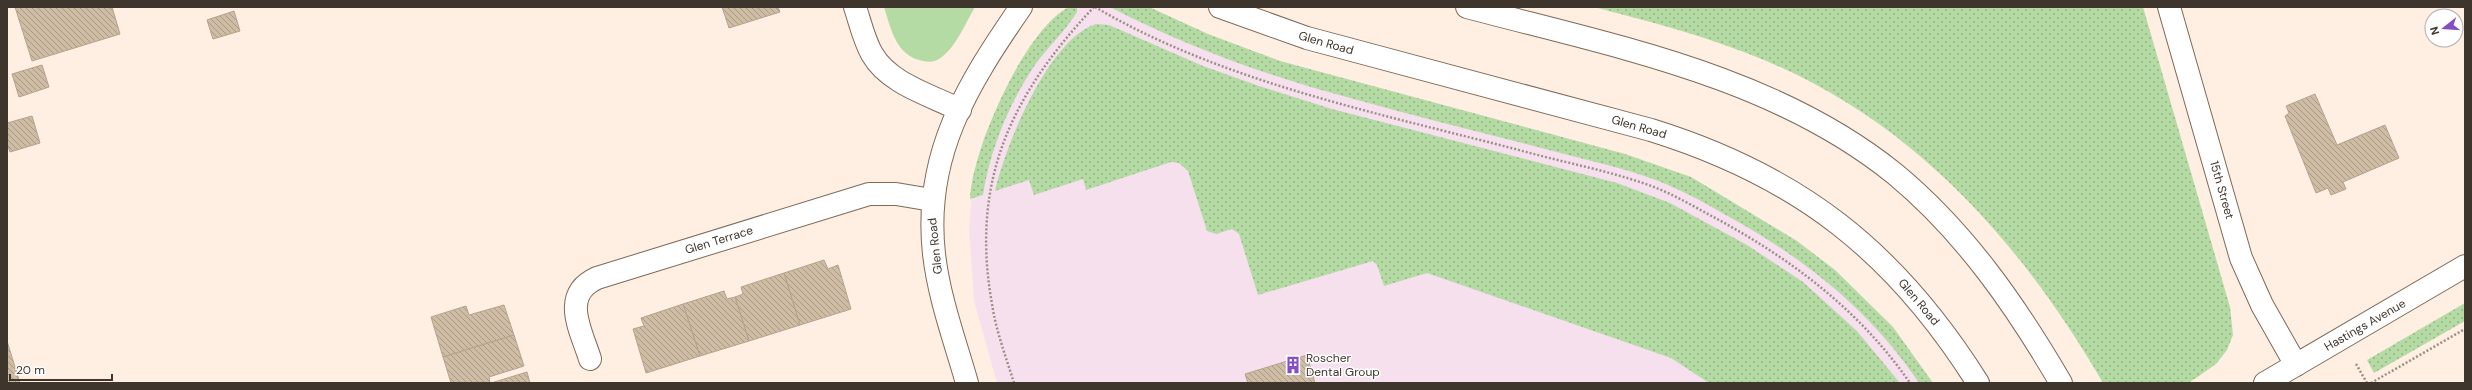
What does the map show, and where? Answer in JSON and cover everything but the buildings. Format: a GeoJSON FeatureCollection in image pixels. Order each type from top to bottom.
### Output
{"type":"FeatureCollection","features":[{"type":"Feature","properties":{"kind":"street"},"geometry":{"type":"LineString","coordinates":[[855,7],[868,45],[882,67],[895,78],[960,110]]}},
{"type":"Feature","properties":{"kind":"street","name":"Glen Road"},"geometry":{"type":"LineString","coordinates":[[967,383],[939,280],[934,255],[932,200],[942,152],[960,110],[977,76],[1021,7]]}},
{"type":"Feature","properties":{"kind":"street","name":"Glen Road"},"geometry":{"type":"LineString","coordinates":[[1220,7],[1307,38],[1657,132],[1703,147],[1752,169],[1783,185],[1817,208],[1854,235],[1883,262],[1913,293],[1939,325],[1978,383]]}},
{"type":"Feature","properties":{"kind":"street"},"geometry":{"type":"LineString","coordinates":[[1467,7],[1610,45],[1704,73],[1784,106],[1854,144],[1913,190],[1967,245],[2001,289],[2061,383]]}},
{"type":"Feature","properties":{"kind":"street","name":"15th Street"},"geometry":{"type":"LineString","coordinates":[[2169,7],[2241,258],[2262,305],[2296,365]]}},
{"type":"Feature","properties":{"kind":"street","name":"Glen Terrace"},"geometry":{"type":"LineString","coordinates":[[590,359],[576,316],[575,305],[582,288],[597,278],[869,194],[896,194],[932,200]]}},
{"type":"Feature","properties":{"kind":"street","name":"Hastings Avenue"},"geometry":{"type":"LineString","coordinates":[[2265,383],[2465,266]]}},
{"type":"Feature","properties":{"kind":"path"},"geometry":{"type":"LineString","coordinates":[[1014,383],[994,316],[990,291],[987,238],[992,182],[1001,149],[1027,92],[1055,50],[1094,7],[1184,49],[1280,86],[1346,105],[1606,172],[1670,194],[1749,237],[1797,268],[1864,327],[1892,358],[1910,383]]}},
{"type":"Feature","properties":{"kind":"path"},"geometry":{"type":"LineString","coordinates":[[2371,383],[2465,329]]}},
{"type":"Feature","properties":{"kind":"shaded area"},"geometry":{"type":"Polygon","coordinates":[[[1069,7],[1149,7],[1208,34],[1280,61],[1625,154],[1691,177],[1797,241],[1835,270],[1893,327],[1933,383],[997,383],[974,301],[969,229],[973,175],[984,137],[1010,81],[1045,27],[1057,15],[1069,7]]]}},
{"type":"Feature","properties":{"kind":"green space"},"geometry":{"type":"Polygon","coordinates":[[[884,7],[975,7],[953,46],[941,58],[928,62],[906,54],[901,48],[892,32],[884,7]]]}},
{"type":"Feature","properties":{"kind":"green space"},"geometry":{"type":"Polygon","coordinates":[[[1069,7],[1077,7],[1077,12],[1037,62],[1027,77],[1002,126],[986,178],[983,195],[970,199],[973,178],[980,152],[990,123],[1003,93],[1018,65],[1035,40],[1052,20],[1069,7]]]}},
{"type":"Feature","properties":{"kind":"green space"},"geometry":{"type":"Polygon","coordinates":[[[1110,7],[1149,7],[1208,34],[1280,61],[1625,154],[1691,177],[1797,241],[1835,270],[1893,327],[1933,383],[1919,383],[1900,356],[1879,331],[1832,286],[1807,266],[1752,230],[1679,190],[1650,178],[1612,166],[1402,112],[1291,81],[1199,48],[1139,22],[1110,7]]]}},
{"type":"Feature","properties":{"kind":"green space"},"geometry":{"type":"Polygon","coordinates":[[[1594,7],[2143,7],[2230,307],[2233,335],[2227,350],[2216,364],[2188,383],[2103,383],[2071,332],[2037,283],[2000,236],[1960,193],[1917,153],[1870,118],[1819,86],[1764,60],[1701,37],[1594,7]]]}},
{"type":"Feature","properties":{"kind":"green space"},"geometry":{"type":"Polygon","coordinates":[[[1096,24],[1109,25],[1203,66],[1259,86],[1332,109],[1617,183],[1670,203],[1747,245],[1803,282],[1857,331],[1900,383],[1709,383],[1671,358],[1427,273],[1384,286],[1377,265],[1373,261],[1258,295],[1239,234],[1232,229],[1216,234],[1207,231],[1188,171],[1179,163],[1171,162],[1086,190],[1083,179],[1034,195],[1029,180],[995,191],[1008,148],[1019,122],[1046,71],[1062,50],[1079,33],[1096,24]]]}},
{"type":"Feature","properties":{"kind":"green space"},"geometry":{"type":"Polygon","coordinates":[[[2465,303],[2465,321],[2374,373],[2367,360],[2465,303]]]}},
{"type":"Feature","properties":{"kind":"place","name":"Roscher Dental Group"},"geometry":{"type":"Point","coordinates":[1293,365]}}]}
